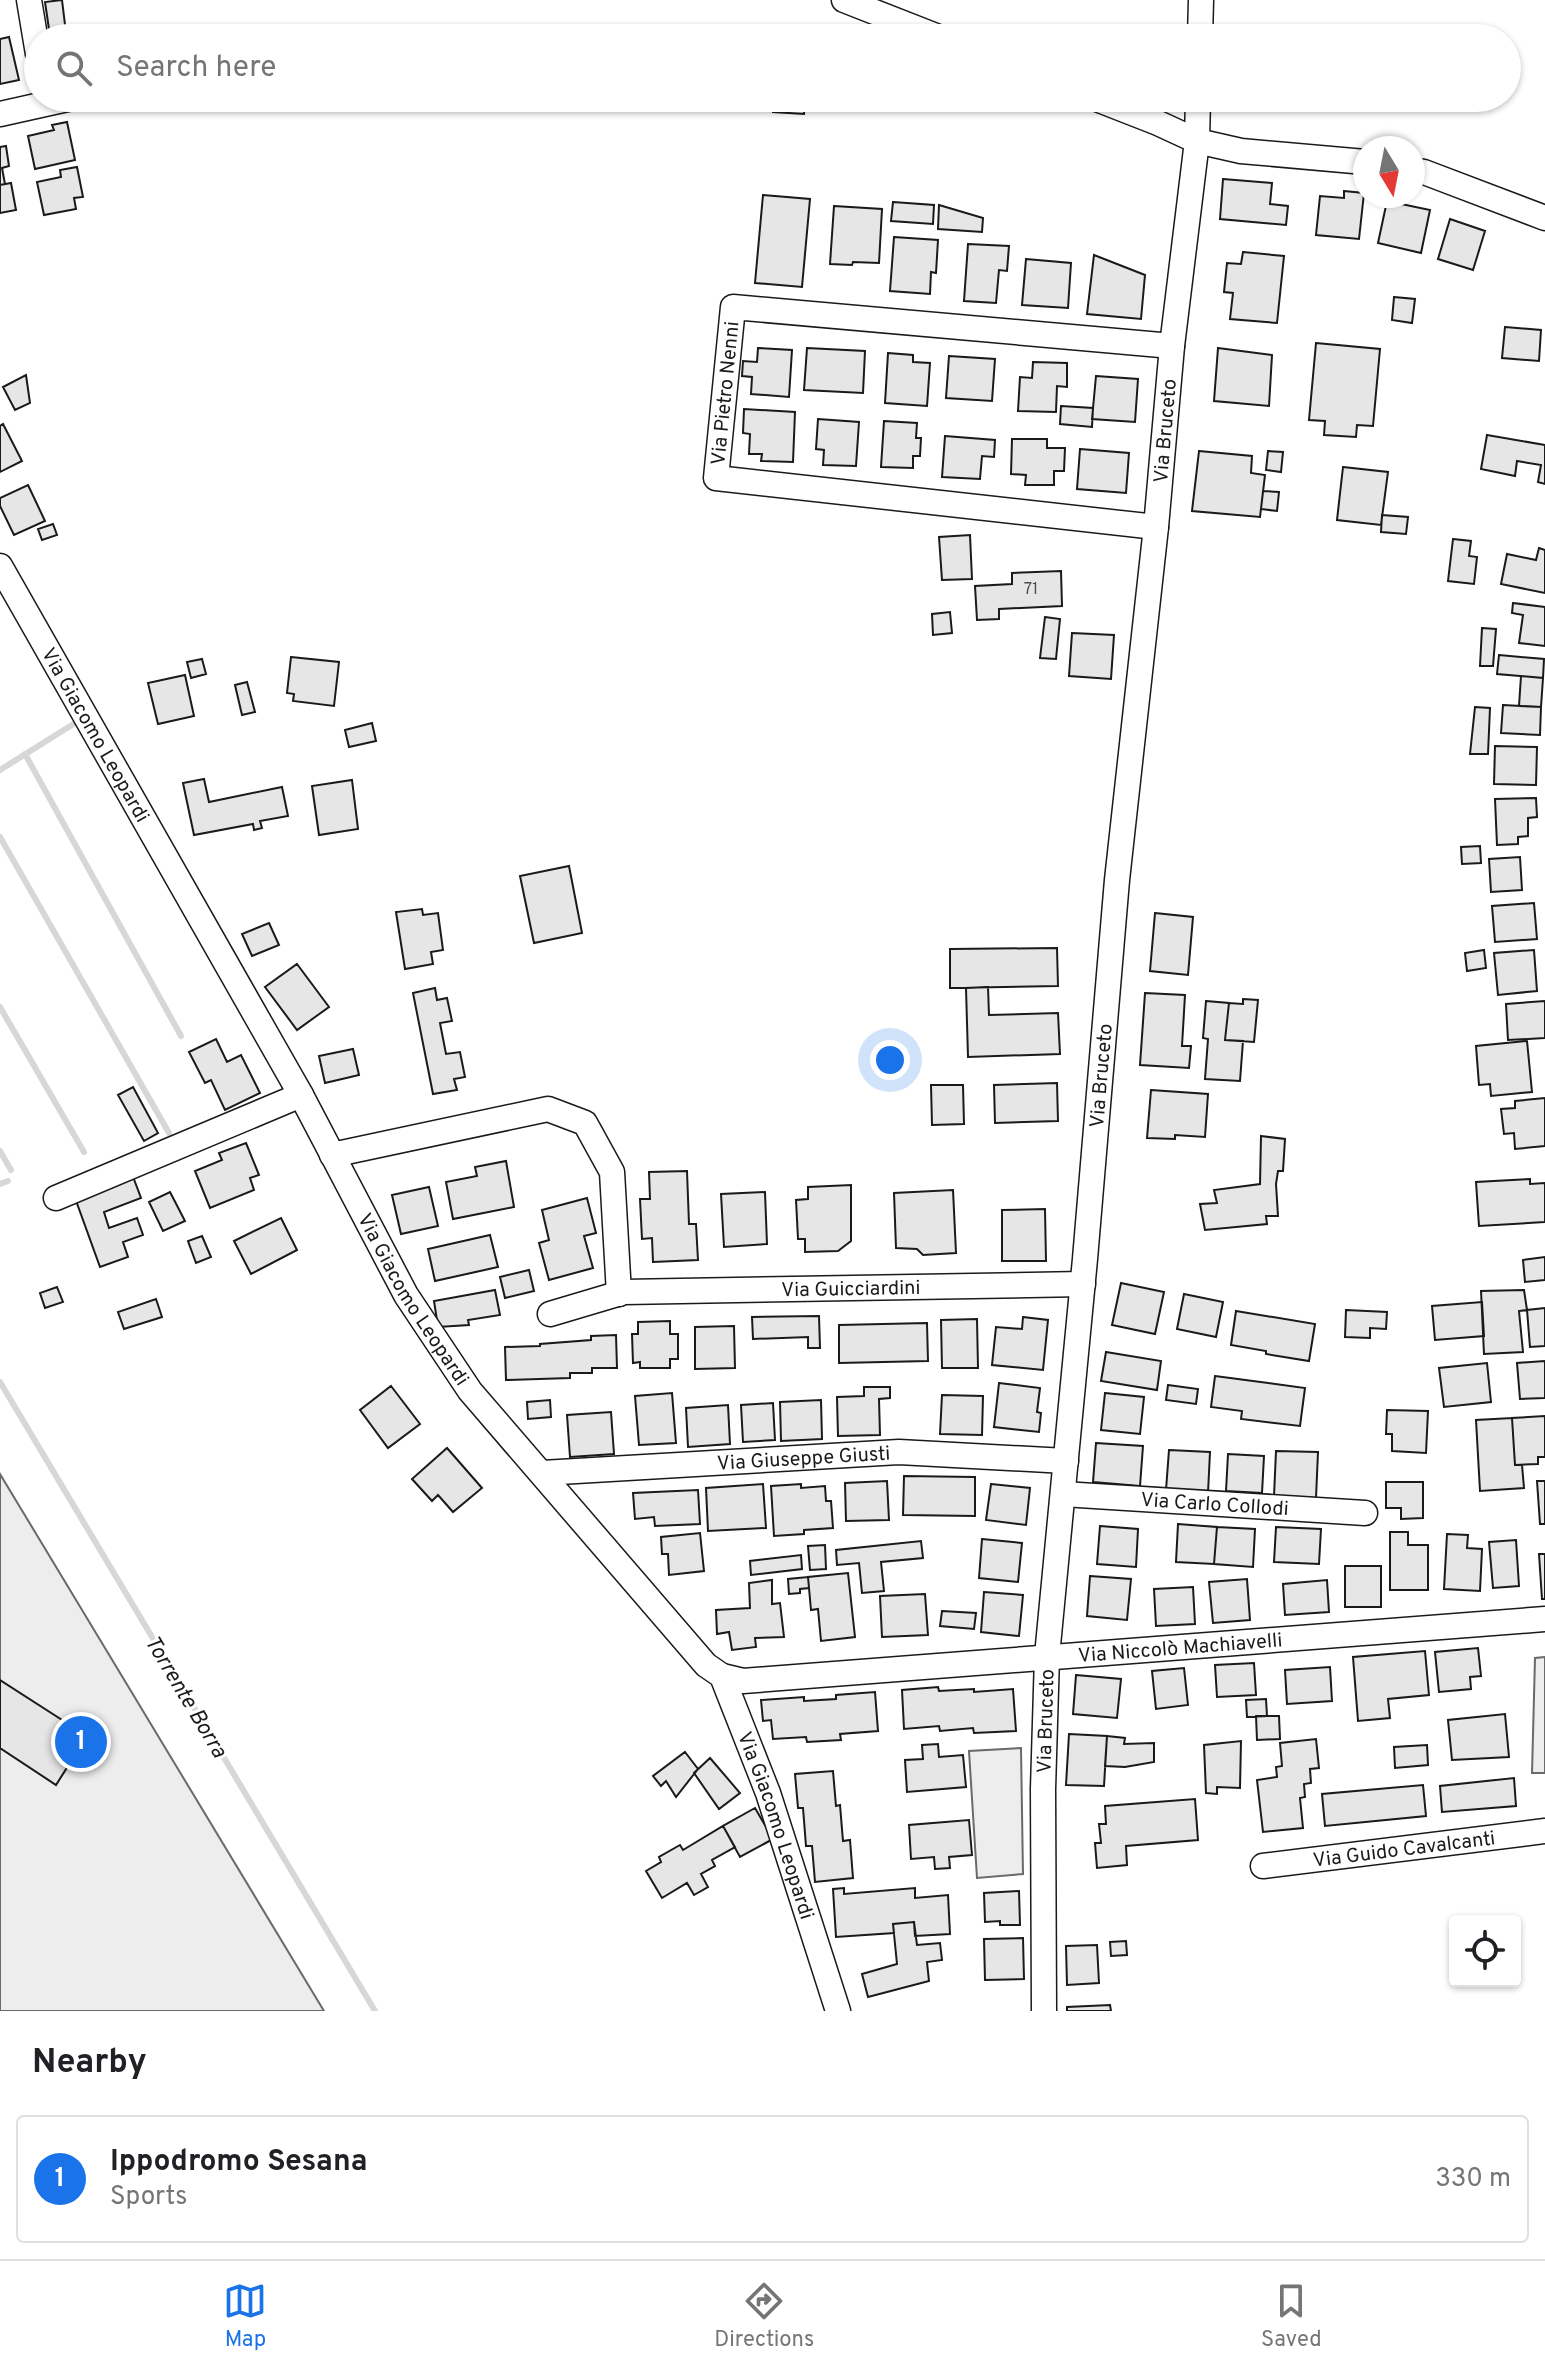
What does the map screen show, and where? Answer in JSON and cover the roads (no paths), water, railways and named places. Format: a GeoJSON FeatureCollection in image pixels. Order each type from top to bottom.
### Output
{"type":"FeatureCollection","features":[{"type":"Feature","properties":{"kind":"street"},"geometry":{"type":"LineString","coordinates":[[29,0],[33,24]]}},
{"type":"Feature","properties":{"kind":"street"},"geometry":{"type":"LineString","coordinates":[[844,0],[905,24]]}},
{"type":"Feature","properties":{"kind":"street"},"geometry":{"type":"LineString","coordinates":[[1200,24],[1201,0]]}},
{"type":"Feature","properties":{"kind":"street"},"geometry":{"type":"LineString","coordinates":[[0,114],[24,107]]}},
{"type":"Feature","properties":{"kind":"street"},"geometry":{"type":"LineString","coordinates":[[1130,112],[1197,141],[1241,151],[1353,161]]}},
{"type":"Feature","properties":{"kind":"street","name":"Via Bruceto"},"geometry":{"type":"LineString","coordinates":[[1044,2011],[1043,1789],[1047,1656],[1083,1284],[1117,880],[1198,112]]}},
{"type":"Feature","properties":{"kind":"street"},"geometry":{"type":"LineString","coordinates":[[1425,172],[1545,218]]}},
{"type":"Feature","properties":{"kind":"street","name":"Via Pietro Nenni"},"geometry":{"type":"LineString","coordinates":[[1156,527],[716,478],[733,307],[1172,346]]}},
{"type":"Feature","properties":{"kind":"street","name":"Via Giacomo Leopardi"},"geometry":{"type":"LineString","coordinates":[[0,566],[301,1095],[406,1295],[470,1391],[706,1665],[722,1676],[768,1793],[838,2011]]}},
{"type":"Feature","properties":{"kind":"street"},"geometry":{"type":"LineString","coordinates":[[56,1198],[301,1095]]}},
{"type":"Feature","properties":{"kind":"street"},"geometry":{"type":"LineString","coordinates":[[332,1155],[548,1109],[585,1123],[612,1172],[619,1294]]}},
{"type":"Feature","properties":{"kind":"street","name":"Via Guicciardini"},"geometry":{"type":"LineString","coordinates":[[550,1314],[619,1294],[1083,1284]]}},
{"type":"Feature","properties":{"kind":"street","name":"Via Giuseppe Giusti"},"geometry":{"type":"LineString","coordinates":[[542,1473],[899,1452],[1066,1461]]}},
{"type":"Feature","properties":{"kind":"street","name":"Via Carlo Collodi"},"geometry":{"type":"LineString","coordinates":[[1063,1494],[1365,1513]]}},
{"type":"Feature","properties":{"kind":"street","name":"Via Niccolò Machiavelli"},"geometry":{"type":"LineString","coordinates":[[722,1676],[743,1681],[1545,1619]]}},
{"type":"Feature","properties":{"kind":"street","name":"Via Guido Cavalcanti"},"geometry":{"type":"LineString","coordinates":[[1263,1866],[1545,1831]]}},
{"type":"Feature","properties":{"kind":"waterway"},"geometry":{"type":"LineString","coordinates":[[0,770],[75,723]]}},
{"type":"Feature","properties":{"kind":"waterway"},"geometry":{"type":"LineString","coordinates":[[25,754],[181,1036]]}},
{"type":"Feature","properties":{"kind":"waterway"},"geometry":{"type":"LineString","coordinates":[[0,837],[169,1133]]}},
{"type":"Feature","properties":{"kind":"waterway"},"geometry":{"type":"LineString","coordinates":[[0,1007],[84,1152]]}},
{"type":"Feature","properties":{"kind":"waterway"},"geometry":{"type":"LineString","coordinates":[[0,1151],[11,1170]]}},
{"type":"Feature","properties":{"kind":"waterway"},"geometry":{"type":"LineString","coordinates":[[0,1184],[8,1181]]}},
{"type":"Feature","properties":{"kind":"waterway","name":"Torrente Borra"},"geometry":{"type":"LineString","coordinates":[[0,1382],[375,2011]]}},
{"type":"Feature","properties":{"kind":"place","name":"Ippodromo Sesana"},"geometry":{"type":"Point","coordinates":[81,1742]}}]}
